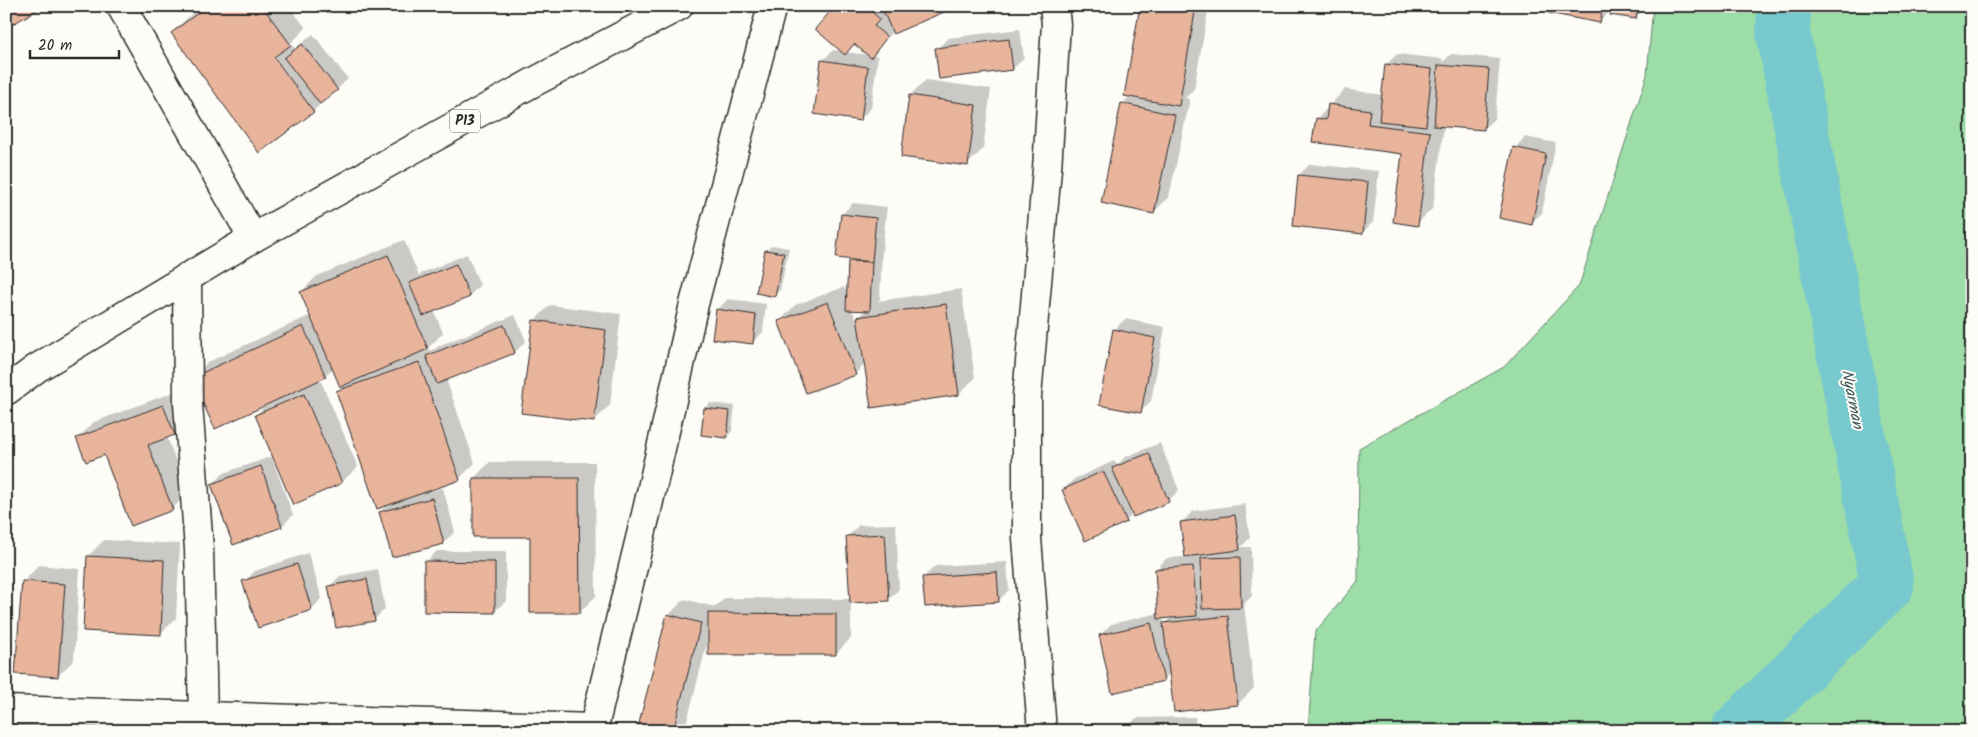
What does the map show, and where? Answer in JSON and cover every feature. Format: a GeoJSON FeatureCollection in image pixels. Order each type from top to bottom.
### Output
{"type":"FeatureCollection","features":[{"type":"Feature","properties":{"kind":"street"},"geometry":{"type":"LineString","coordinates":[[121,6],[252,238]]}},
{"type":"Feature","properties":{"kind":"street","name":"P13"},"geometry":{"type":"LineString","coordinates":[[6,390],[38,368],[252,238],[532,84],[679,6]]}},
{"type":"Feature","properties":{"kind":"street"},"geometry":{"type":"LineString","coordinates":[[6,710],[593,729],[647,510],[694,304],[772,6]]}},
{"type":"Feature","properties":{"kind":"street"},"geometry":{"type":"LineString","coordinates":[[1042,731],[1026,538],[1027,396],[1047,169],[1056,24],[1054,6]]}},
{"type":"Feature","properties":{"kind":"street"},"geometry":{"type":"LineString","coordinates":[[187,277],[188,404],[199,549],[204,716]]}},
{"type":"Feature","properties":{"kind":"green space"},"geometry":{"type":"Polygon","coordinates":[[[1653,6],[1972,6],[1972,731],[1308,731],[1315,632],[1358,581],[1359,448],[1504,367],[1579,286],[1647,75],[1653,6]]]}},
{"type":"Feature","properties":{"kind":"building"},"geometry":{"type":"Polygon","coordinates":[[[6,6],[44,6],[6,28],[6,6]]]}},
{"type":"Feature","properties":{"kind":"building"},"geometry":{"type":"Polygon","coordinates":[[[207,6],[262,6],[291,45],[274,57],[314,112],[259,153],[171,33],[207,6]]]}},
{"type":"Feature","properties":{"kind":"building"},"geometry":{"type":"Polygon","coordinates":[[[835,6],[865,6],[880,19],[874,26],[887,37],[871,58],[854,44],[845,55],[815,29],[835,6]]]}},
{"type":"Feature","properties":{"kind":"building"},"geometry":{"type":"Polygon","coordinates":[[[881,6],[952,6],[953,8],[893,34],[881,6]]]}},
{"type":"Feature","properties":{"kind":"building"},"geometry":{"type":"Polygon","coordinates":[[[1140,6],[1196,6],[1179,106],[1124,96],[1140,6]]]}},
{"type":"Feature","properties":{"kind":"building"},"geometry":{"type":"Polygon","coordinates":[[[1550,6],[1603,6],[1600,23],[1548,13],[1550,6]]]}},
{"type":"Feature","properties":{"kind":"building"},"geometry":{"type":"Polygon","coordinates":[[[1612,6],[1638,6],[1636,19],[1610,15],[1612,6]]]}},
{"type":"Feature","properties":{"kind":"building"},"geometry":{"type":"Polygon","coordinates":[[[1009,39],[1013,70],[939,79],[935,48],[1009,39]]]}},
{"type":"Feature","properties":{"kind":"building"},"geometry":{"type":"Polygon","coordinates":[[[302,44],[338,90],[320,104],[284,58],[302,44]]]}},
{"type":"Feature","properties":{"kind":"building"},"geometry":{"type":"Polygon","coordinates":[[[821,60],[868,67],[861,121],[814,114],[821,60]]]}},
{"type":"Feature","properties":{"kind":"building"},"geometry":{"type":"Polygon","coordinates":[[[1385,64],[1432,69],[1426,126],[1379,121],[1385,64]]]}},
{"type":"Feature","properties":{"kind":"building"},"geometry":{"type":"Polygon","coordinates":[[[1438,65],[1489,69],[1484,130],[1434,126],[1438,65]]]}},
{"type":"Feature","properties":{"kind":"building"},"geometry":{"type":"Polygon","coordinates":[[[909,95],[976,105],[968,166],[901,157],[909,95]]]}},
{"type":"Feature","properties":{"kind":"building"},"geometry":{"type":"Polygon","coordinates":[[[1121,103],[1175,115],[1154,214],[1101,203],[1121,103]]]}},
{"type":"Feature","properties":{"kind":"building"},"geometry":{"type":"Polygon","coordinates":[[[1328,104],[1370,110],[1368,124],[1430,132],[1418,226],[1393,222],[1402,154],[1312,142],[1316,118],[1326,120],[1328,104]]]}},
{"type":"Feature","properties":{"kind":"building"},"geometry":{"type":"Polygon","coordinates":[[[1513,147],[1546,154],[1532,225],[1499,218],[1513,147]]]}},
{"type":"Feature","properties":{"kind":"building"},"geometry":{"type":"Polygon","coordinates":[[[1298,175],[1368,182],[1363,234],[1293,226],[1298,175]]]}},
{"type":"Feature","properties":{"kind":"building"},"geometry":{"type":"Polygon","coordinates":[[[841,214],[876,218],[872,262],[836,258],[841,214]]]}},
{"type":"Feature","properties":{"kind":"building"},"geometry":{"type":"Polygon","coordinates":[[[765,250],[784,253],[775,297],[756,293],[765,250]]]}},
{"type":"Feature","properties":{"kind":"building"},"geometry":{"type":"Polygon","coordinates":[[[388,255],[428,349],[340,387],[300,292],[388,255]]]}},
{"type":"Feature","properties":{"kind":"building"},"geometry":{"type":"Polygon","coordinates":[[[848,261],[872,262],[870,311],[846,310],[848,261]]]}},
{"type":"Feature","properties":{"kind":"building"},"geometry":{"type":"Polygon","coordinates":[[[456,264],[470,297],[423,316],[409,283],[456,264]]]}},
{"type":"Feature","properties":{"kind":"building"},"geometry":{"type":"Polygon","coordinates":[[[828,302],[856,375],[806,393],[778,321],[828,302]]]}},
{"type":"Feature","properties":{"kind":"building"},"geometry":{"type":"Polygon","coordinates":[[[946,304],[959,395],[871,408],[857,317],[946,304]]]}},
{"type":"Feature","properties":{"kind":"building"},"geometry":{"type":"Polygon","coordinates":[[[716,309],[756,315],[753,344],[712,339],[716,309]]]}},
{"type":"Feature","properties":{"kind":"building"},"geometry":{"type":"Polygon","coordinates":[[[533,320],[606,330],[594,422],[521,413],[533,320]]]}},
{"type":"Feature","properties":{"kind":"building"},"geometry":{"type":"Polygon","coordinates":[[[504,325],[515,353],[437,384],[426,356],[504,325]]]}},
{"type":"Feature","properties":{"kind":"building"},"geometry":{"type":"Polygon","coordinates":[[[303,326],[326,377],[215,429],[191,378],[303,326]]]}},
{"type":"Feature","properties":{"kind":"building"},"geometry":{"type":"Polygon","coordinates":[[[1113,329],[1155,338],[1141,413],[1099,405],[1113,329]]]}},
{"type":"Feature","properties":{"kind":"building"},"geometry":{"type":"Polygon","coordinates":[[[419,362],[460,480],[377,509],[336,391],[419,362]]]}},
{"type":"Feature","properties":{"kind":"building"},"geometry":{"type":"Polygon","coordinates":[[[304,394],[342,483],[293,505],[255,415],[304,394]]]}},
{"type":"Feature","properties":{"kind":"building"},"geometry":{"type":"Polygon","coordinates":[[[163,405],[175,435],[148,445],[173,510],[131,526],[104,455],[86,462],[76,438],[163,405]]]}},
{"type":"Feature","properties":{"kind":"building"},"geometry":{"type":"Polygon","coordinates":[[[704,408],[730,411],[727,438],[701,435],[704,408]]]}},
{"type":"Feature","properties":{"kind":"building"},"geometry":{"type":"Polygon","coordinates":[[[1149,453],[1169,502],[1133,517],[1112,468],[1149,453]]]}},
{"type":"Feature","properties":{"kind":"building"},"geometry":{"type":"Polygon","coordinates":[[[261,466],[282,527],[233,545],[211,484],[261,466]]]}},
{"type":"Feature","properties":{"kind":"building"},"geometry":{"type":"Polygon","coordinates":[[[1103,471],[1127,522],[1085,541],[1062,490],[1103,471]]]}},
{"type":"Feature","properties":{"kind":"building"},"geometry":{"type":"Polygon","coordinates":[[[473,478],[579,478],[580,613],[530,613],[530,537],[473,537],[473,478]]]}},
{"type":"Feature","properties":{"kind":"building"},"geometry":{"type":"Polygon","coordinates":[[[432,498],[444,544],[392,557],[379,512],[432,498]]]}},
{"type":"Feature","properties":{"kind":"building"},"geometry":{"type":"Polygon","coordinates":[[[1235,515],[1240,550],[1185,557],[1180,522],[1235,515]]]}},
{"type":"Feature","properties":{"kind":"building"},"geometry":{"type":"Polygon","coordinates":[[[885,534],[889,601],[850,603],[846,536],[885,534]]]}},
{"type":"Feature","properties":{"kind":"building"},"geometry":{"type":"Polygon","coordinates":[[[87,556],[164,560],[161,635],[83,631],[87,556]]]}},
{"type":"Feature","properties":{"kind":"building"},"geometry":{"type":"Polygon","coordinates":[[[1240,557],[1241,608],[1202,609],[1201,558],[1240,557]]]}},
{"type":"Feature","properties":{"kind":"building"},"geometry":{"type":"Polygon","coordinates":[[[424,561],[495,562],[495,613],[424,612],[424,561]]]}},
{"type":"Feature","properties":{"kind":"building"},"geometry":{"type":"Polygon","coordinates":[[[297,564],[312,610],[258,628],[242,581],[297,564]]]}},
{"type":"Feature","properties":{"kind":"building"},"geometry":{"type":"Polygon","coordinates":[[[1193,566],[1197,616],[1158,619],[1155,569],[1193,566]]]}},
{"type":"Feature","properties":{"kind":"building"},"geometry":{"type":"Polygon","coordinates":[[[997,572],[999,602],[925,607],[922,577],[997,572]]]}},
{"type":"Feature","properties":{"kind":"building"},"geometry":{"type":"Polygon","coordinates":[[[367,579],[375,621],[336,628],[328,586],[367,579]]]}},
{"type":"Feature","properties":{"kind":"building"},"geometry":{"type":"Polygon","coordinates":[[[22,581],[65,584],[58,677],[15,674],[22,581]]]}},
{"type":"Feature","properties":{"kind":"building"},"geometry":{"type":"Polygon","coordinates":[[[708,613],[836,614],[836,655],[708,655],[708,613]]]}},
{"type":"Feature","properties":{"kind":"building"},"geometry":{"type":"Polygon","coordinates":[[[667,614],[701,623],[673,731],[637,731],[667,614]]]}},
{"type":"Feature","properties":{"kind":"building"},"geometry":{"type":"Polygon","coordinates":[[[1228,616],[1238,705],[1174,712],[1163,623],[1228,616]]]}},
{"type":"Feature","properties":{"kind":"building"},"geometry":{"type":"Polygon","coordinates":[[[1151,623],[1164,681],[1112,693],[1099,635],[1151,623]]]}},
{"type":"Feature","properties":{"kind":"building"},"geometry":{"type":"Polygon","coordinates":[[[1123,728],[1185,728],[1185,731],[1123,731],[1123,728]]]}},
{"type":"Feature","properties":{"kind":"waterway","name":"Nyarman"},"geometry":{"type":"LineString","coordinates":[[1737,731],[1887,585],[1783,32],[1784,6]]}}]}
